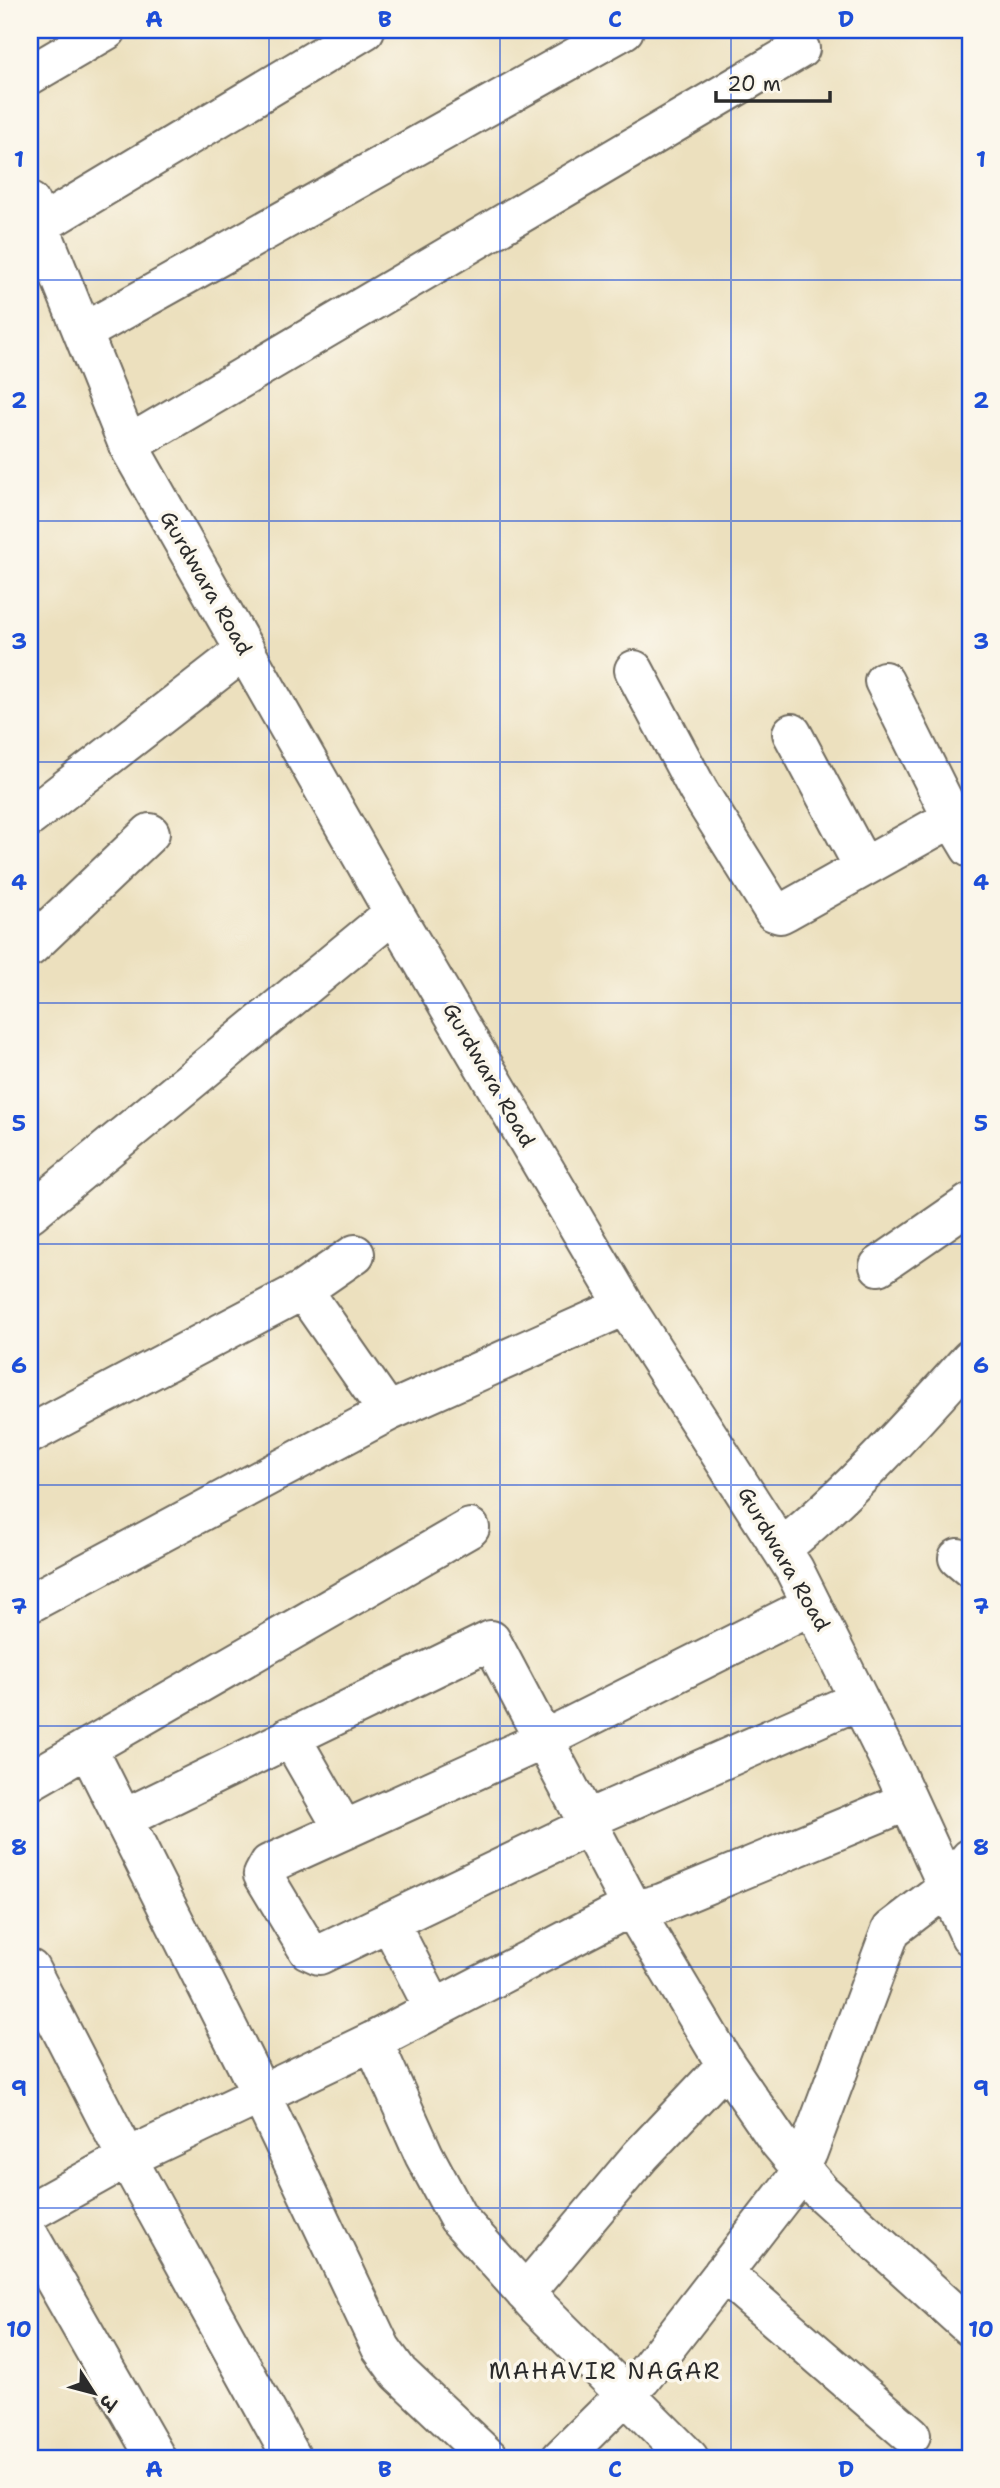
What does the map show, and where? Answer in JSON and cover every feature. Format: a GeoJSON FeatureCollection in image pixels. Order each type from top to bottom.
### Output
{"type":"FeatureCollection","features":[{"type":"Feature","properties":{"kind":"street"},"geometry":{"type":"LineString","coordinates":[[30,75],[107,30]]}},
{"type":"Feature","properties":{"kind":"street"},"geometry":{"type":"LineString","coordinates":[[35,213],[365,30]]}},
{"type":"Feature","properties":{"kind":"street"},"geometry":{"type":"LineString","coordinates":[[84,332],[624,30]]}},
{"type":"Feature","properties":{"kind":"street"},"geometry":{"type":"LineString","coordinates":[[128,445],[800,49]]}},
{"type":"Feature","properties":{"kind":"street","name":"Gurdwara Road"},"geometry":{"type":"LineString","coordinates":[[35,213],[128,445],[394,913],[625,1306],[782,1548],[908,1801],[959,1873],[970,1936]]}},
{"type":"Feature","properties":{"kind":"street"},"geometry":{"type":"LineString","coordinates":[[30,817],[245,650]]}},
{"type":"Feature","properties":{"kind":"street"},"geometry":{"type":"LineString","coordinates":[[634,670],[698,790],[774,912],[780,914],[863,866],[961,833],[884,681]]}},
{"type":"Feature","properties":{"kind":"street"},"geometry":{"type":"LineString","coordinates":[[792,733],[863,866]]}},
{"type":"Feature","properties":{"kind":"street"},"geometry":{"type":"LineString","coordinates":[[30,947],[150,833]]}},
{"type":"Feature","properties":{"kind":"street"},"geometry":{"type":"LineString","coordinates":[[30,1213],[394,913]]}},
{"type":"Feature","properties":{"kind":"street"},"geometry":{"type":"LineString","coordinates":[[879,1266],[970,1203]]}},
{"type":"Feature","properties":{"kind":"street"},"geometry":{"type":"LineString","coordinates":[[30,1434],[303,1290],[355,1254]]}},
{"type":"Feature","properties":{"kind":"street"},"geometry":{"type":"LineString","coordinates":[[303,1290],[387,1412]]}},
{"type":"Feature","properties":{"kind":"street"},"geometry":{"type":"LineString","coordinates":[[30,1602],[387,1412],[625,1306]]}},
{"type":"Feature","properties":{"kind":"street"},"geometry":{"type":"LineString","coordinates":[[782,1548],[824,1513],[894,1444],[970,1359]]}},
{"type":"Feature","properties":{"kind":"street"},"geometry":{"type":"LineString","coordinates":[[30,1781],[470,1528]]}},
{"type":"Feature","properties":{"kind":"street"},"geometry":{"type":"LineString","coordinates":[[812,1605],[545,1739],[265,1866],[263,1875],[314,1956],[578,1831],[597,1815],[859,1700]]}},
{"type":"Feature","properties":{"kind":"street"},"geometry":{"type":"LineString","coordinates":[[125,1818],[486,1639],[496,1645],[633,1909],[726,2065],[800,2170],[970,2327]]}},
{"type":"Feature","properties":{"kind":"street"},"geometry":{"type":"LineString","coordinates":[[290,1736],[344,1830]]}},
{"type":"Feature","properties":{"kind":"street"},"geometry":{"type":"LineString","coordinates":[[88,1749],[125,1818],[381,2348],[399,2373],[489,2458]]}},
{"type":"Feature","properties":{"kind":"street"},"geometry":{"type":"LineString","coordinates":[[30,2212],[127,2158],[373,2041],[633,1909],[662,1903],[908,1801]]}},
{"type":"Feature","properties":{"kind":"street"},"geometry":{"type":"LineString","coordinates":[[561,2458],[626,2398],[800,2170],[887,1938],[896,1924],[959,1873]]}},
{"type":"Feature","properties":{"kind":"street"},"geometry":{"type":"LineString","coordinates":[[389,1922],[434,2009]]}},
{"type":"Feature","properties":{"kind":"street"},"geometry":{"type":"LineString","coordinates":[[30,1969],[127,2158],[292,2458]]}},
{"type":"Feature","properties":{"kind":"street"},"geometry":{"type":"LineString","coordinates":[[373,2041],[424,2155],[458,2218],[525,2293],[688,2458]]}},
{"type":"Feature","properties":{"kind":"street"},"geometry":{"type":"LineString","coordinates":[[525,2293],[641,2155],[726,2065]]}},
{"type":"Feature","properties":{"kind":"street"},"geometry":{"type":"LineString","coordinates":[[30,2237],[156,2458]]}},
{"type":"Feature","properties":{"kind":"street"},"geometry":{"type":"LineString","coordinates":[[723,2273],[911,2435]]}},
{"type":"Feature","properties":{"kind":"district","name":"MAHAVIR NAGAR"},"geometry":{"type":"Point","coordinates":[605,2371]}}]}
